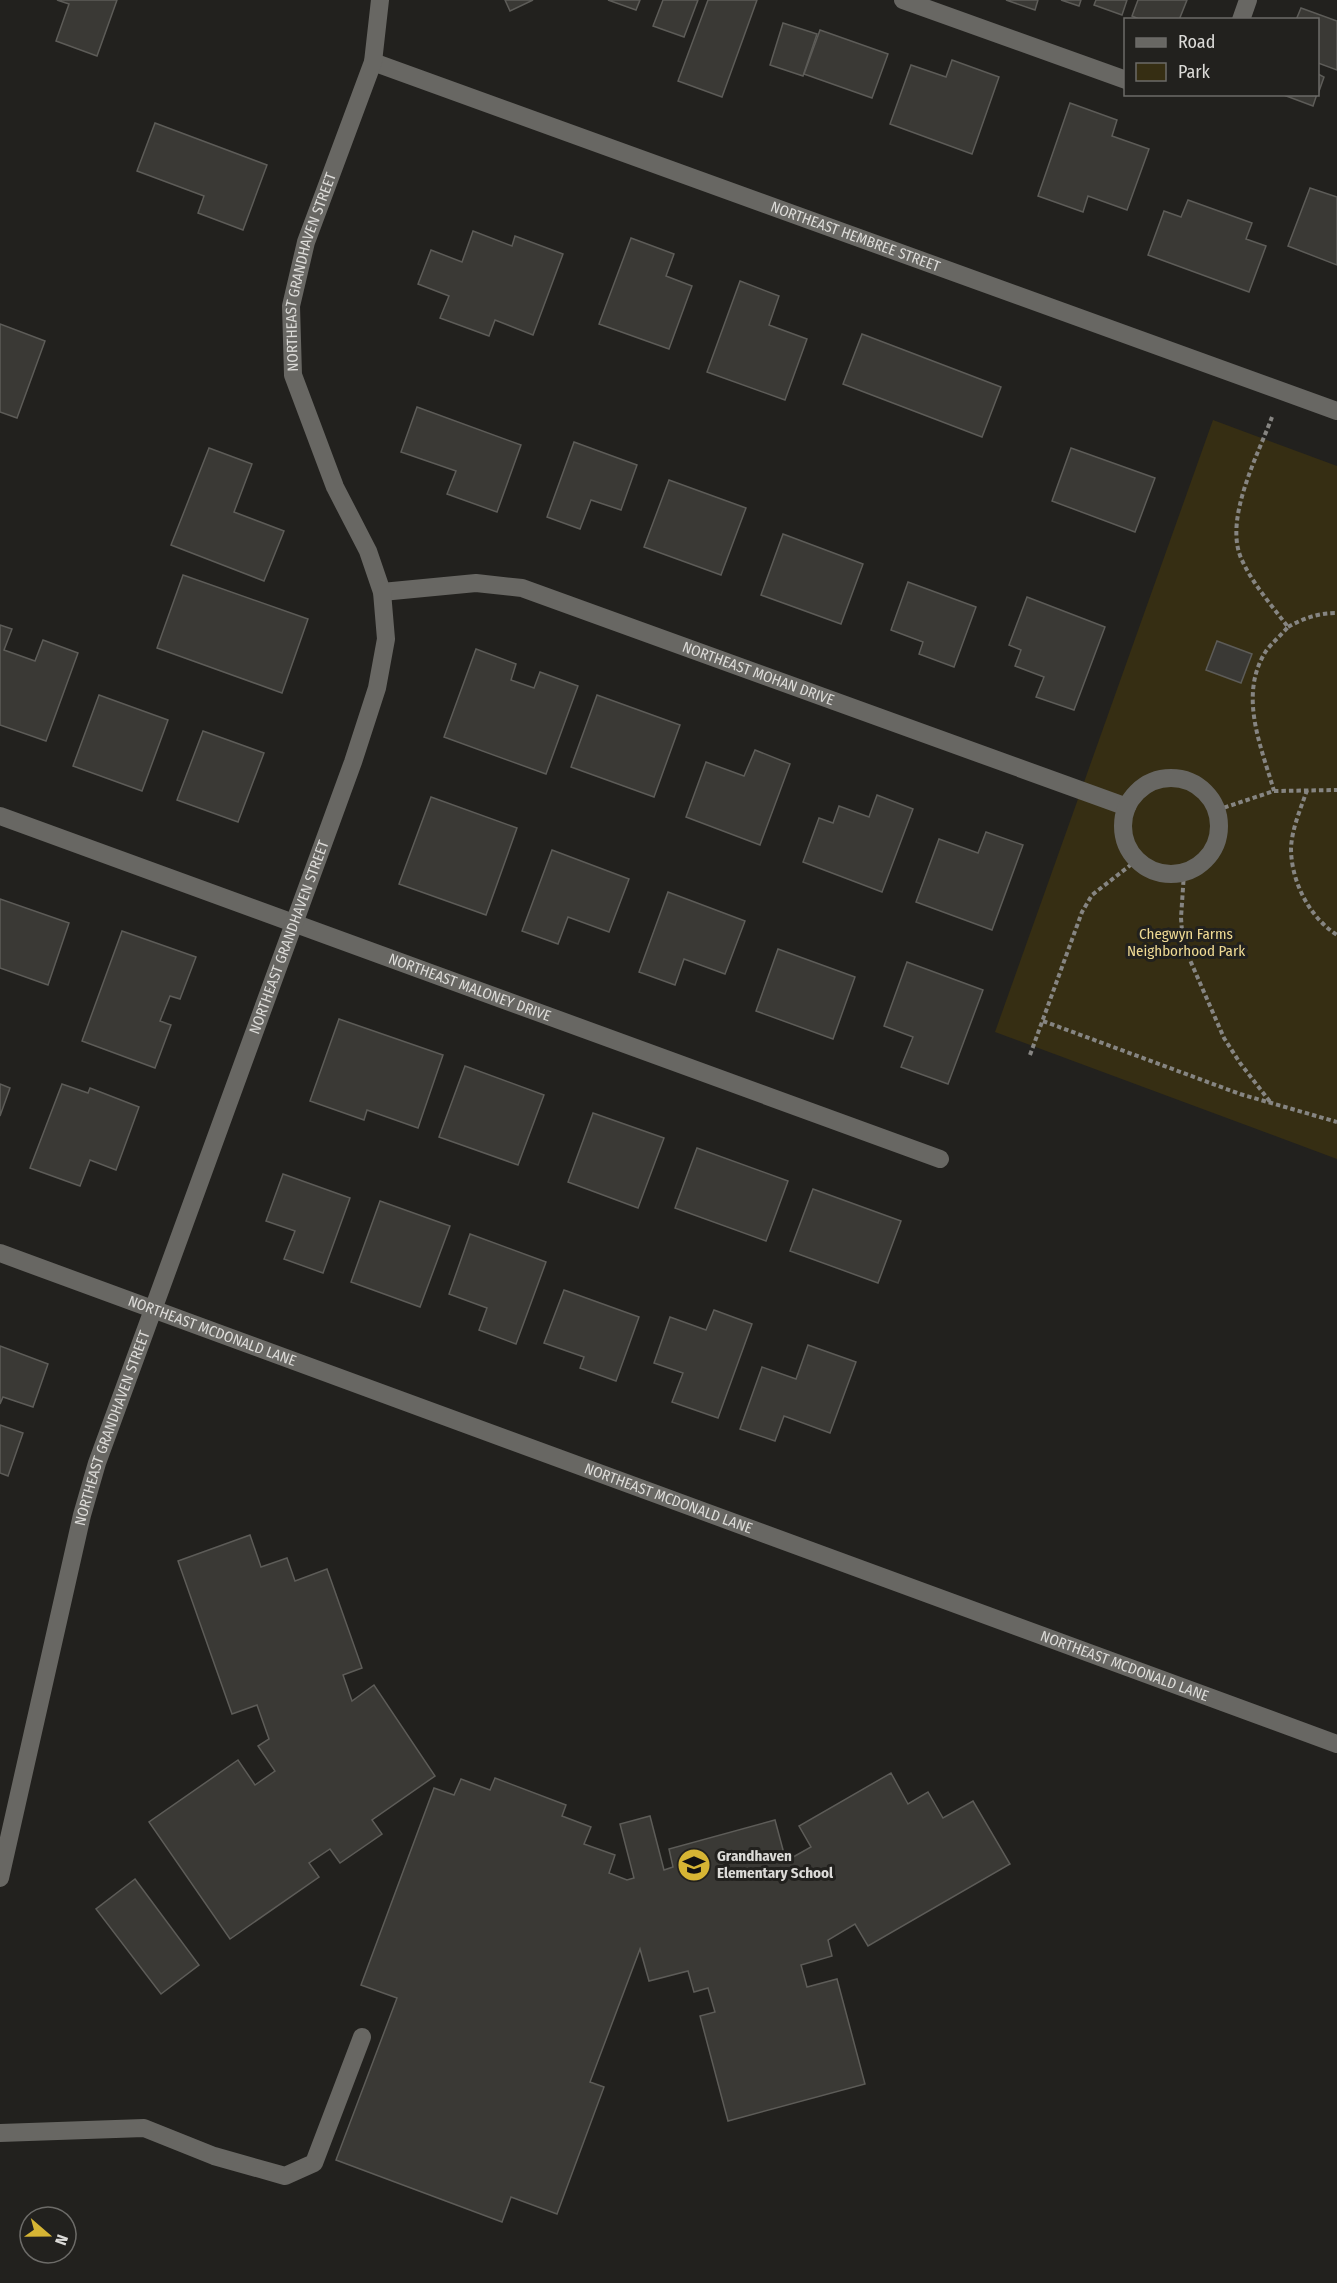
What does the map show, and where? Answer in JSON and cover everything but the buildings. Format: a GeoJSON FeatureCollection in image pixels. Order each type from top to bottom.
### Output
{"type":"FeatureCollection","features":[{"type":"Feature","properties":{"kind":"street","name":"NORTHEAST GRANDHAVEN STREET"},"geometry":{"type":"LineString","coordinates":[[0,1878],[81,1515],[97,1463],[353,762],[377,688],[386,639],[382,592],[368,551],[335,487],[293,375],[291,306],[306,242],[373,62],[380,0]]}},
{"type":"Feature","properties":{"kind":"street"},"geometry":{"type":"LineString","coordinates":[[903,0],[1124,81]]}},
{"type":"Feature","properties":{"kind":"street"},"geometry":{"type":"LineString","coordinates":[[1242,18],[1248,0]]}},
{"type":"Feature","properties":{"kind":"street","name":"NORTHEAST HEMBREE STREET"},"geometry":{"type":"LineString","coordinates":[[373,62],[1337,411]]}},
{"type":"Feature","properties":{"kind":"street","name":"NORTHEAST MOHAN DRIVE"},"geometry":{"type":"LineString","coordinates":[[382,592],[476,583],[522,588],[1126,807]]}},
{"type":"Feature","properties":{"kind":"street"},"geometry":{"type":"LineString","coordinates":[[1172,777],[1191,781],[1205,791],[1217,810],[1220,824],[1216,843],[1206,860],[1184,873],[1164,874],[1150,869],[1137,860],[1127,846],[1123,828],[1126,807],[1139,789],[1152,781],[1172,777]]}},
{"type":"Feature","properties":{"kind":"street","name":"NORTHEAST MALONEY DRIVE"},"geometry":{"type":"LineString","coordinates":[[0,816],[939,1159]]}},
{"type":"Feature","properties":{"kind":"street","name":"NORTHEAST MCDONALD LANE"},"geometry":{"type":"LineString","coordinates":[[0,1253],[1337,1744]]}},
{"type":"Feature","properties":{"kind":"street"},"geometry":{"type":"LineString","coordinates":[[0,2133],[144,2128],[214,2156],[285,2176],[314,2163],[362,2037]]}},
{"type":"Feature","properties":{"kind":"path"},"geometry":{"type":"LineString","coordinates":[[1282,391],[1239,504],[1236,532],[1240,557],[1288,627]]}},
{"type":"Feature","properties":{"kind":"path"},"geometry":{"type":"LineString","coordinates":[[1274,791],[1257,732],[1251,699],[1256,671],[1266,651],[1288,627],[1304,618],[1322,613],[1337,613]]}},
{"type":"Feature","properties":{"kind":"path"},"geometry":{"type":"LineString","coordinates":[[1307,790],[1291,847],[1294,870],[1306,903],[1328,929],[1337,935]]}},
{"type":"Feature","properties":{"kind":"path"},"geometry":{"type":"LineString","coordinates":[[1217,810],[1274,791],[1337,790]]}},
{"type":"Feature","properties":{"kind":"path"},"geometry":{"type":"LineString","coordinates":[[1030,1055],[1082,912],[1092,895],[1137,860]]}},
{"type":"Feature","properties":{"kind":"path"},"geometry":{"type":"LineString","coordinates":[[1184,873],[1180,918],[1186,952],[1224,1038],[1240,1063],[1272,1103]]}},
{"type":"Feature","properties":{"kind":"path"},"geometry":{"type":"LineString","coordinates":[[1043,1021],[1240,1094],[1337,1122]]}},
{"type":"Feature","properties":{"kind":"green space","name":"Chegwyn Farms Neighborhood Park"},"geometry":{"type":"Polygon","coordinates":[[[1213,420],[1337,466],[1337,1159],[995,1032],[1213,420]]]}},
{"type":"Feature","properties":{"kind":"place","name":"Grandhaven Elementary School"},"geometry":{"type":"Point","coordinates":[694,1865]}}]}
